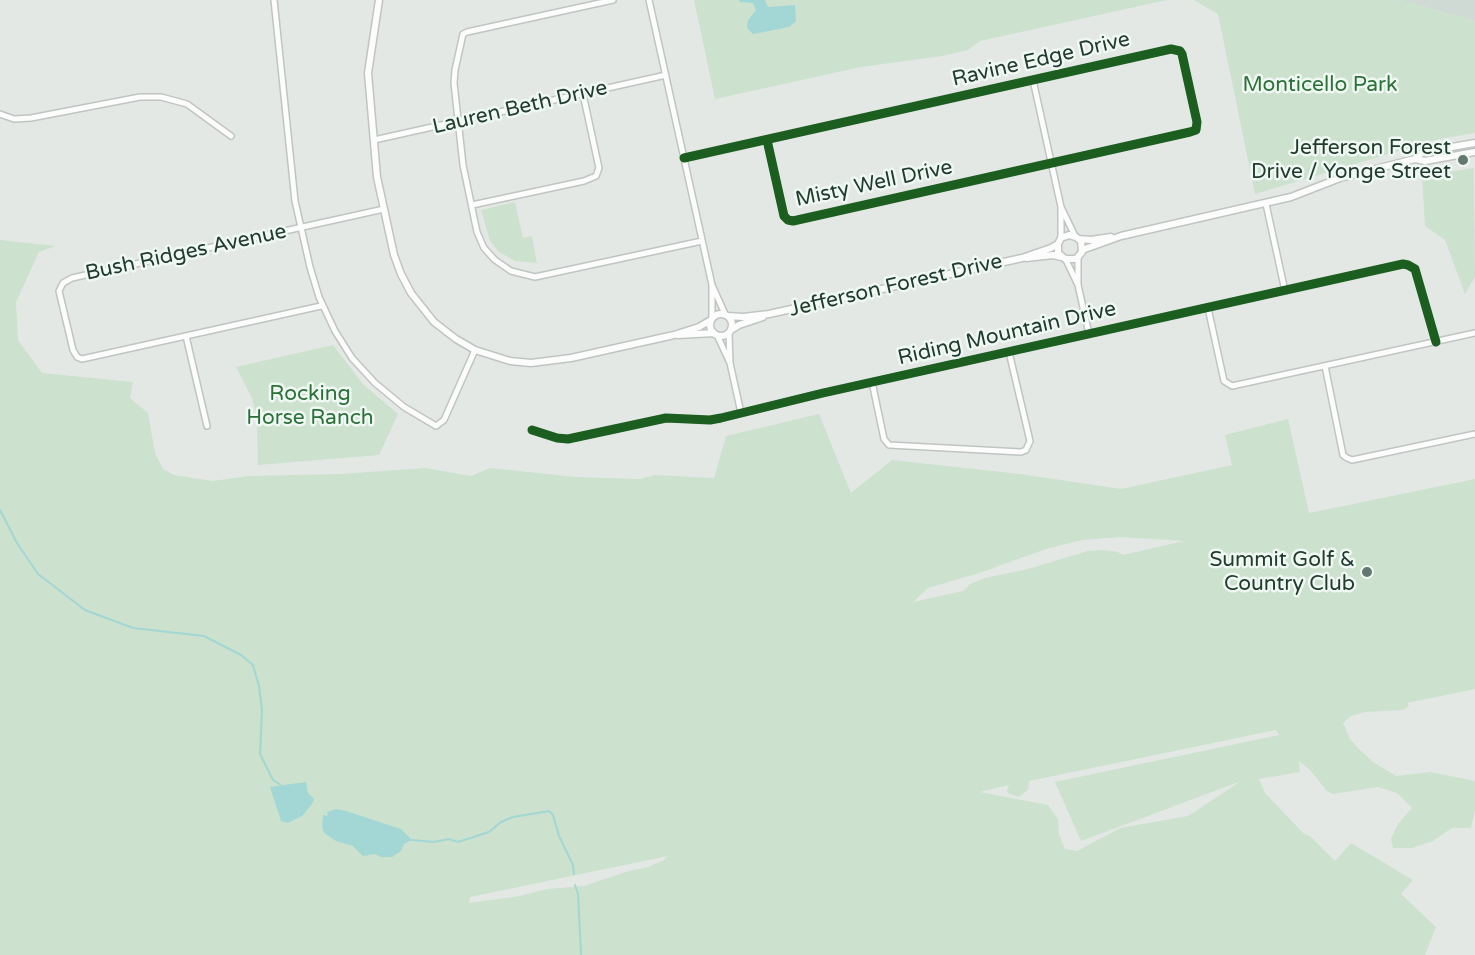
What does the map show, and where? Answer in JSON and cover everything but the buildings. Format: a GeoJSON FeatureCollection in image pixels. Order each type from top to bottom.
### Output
{"type":"FeatureCollection","features":[{"type":"Feature","properties":{"kind":"street"},"geometry":{"type":"LineString","coordinates":[[274,0],[290,163],[301,228],[321,306],[341,341],[368,376],[393,399],[432,425],[440,424],[444,420],[475,350]]}},
{"type":"Feature","properties":{"kind":"street"},"geometry":{"type":"LineString","coordinates":[[379,0],[368,73],[377,177],[397,263],[411,293],[423,310],[440,327],[475,350],[510,361],[545,362],[674,335],[699,327],[718,314],[726,315]]}},
{"type":"Feature","properties":{"kind":"street"},"geometry":{"type":"LineString","coordinates":[[613,0],[463,34],[455,69],[458,121],[463,165],[477,232],[488,253],[503,267],[527,276],[551,275],[702,241]]}},
{"type":"Feature","properties":{"kind":"street"},"geometry":{"type":"LineString","coordinates":[[649,0],[712,285],[732,324],[730,363],[741,413]]}},
{"type":"Feature","properties":{"kind":"street","name":"Ravine Edge Drive"},"geometry":{"type":"LineString","coordinates":[[684,158],[1171,49],[1180,51],[1197,122],[1196,130],[1051,163]]}},
{"type":"Feature","properties":{"kind":"street","name":"Lauren Beth Drive"},"geometry":{"type":"LineString","coordinates":[[374,140],[666,75]]}},
{"type":"Feature","properties":{"kind":"street"},"geometry":{"type":"LineString","coordinates":[[1033,80],[1061,207],[1058,251],[1078,285]]}},
{"type":"Feature","properties":{"kind":"street"},"geometry":{"type":"LineString","coordinates":[[472,205],[584,181],[596,176],[599,168],[583,93]]}},
{"type":"Feature","properties":{"kind":"street"},"geometry":{"type":"LineString","coordinates":[[0,114],[14,119],[31,118],[140,98],[161,97],[187,104],[231,136]]}},
{"type":"Feature","properties":{"kind":"street","name":"Misty Well Drive"},"geometry":{"type":"LineString","coordinates":[[767,140],[784,216],[793,221],[1051,163]]}},
{"type":"Feature","properties":{"kind":"street"},"geometry":{"type":"LineString","coordinates":[[1415,159],[1423,152],[1475,143]]}},
{"type":"Feature","properties":{"kind":"street"},"geometry":{"type":"LineString","coordinates":[[1060,241],[1069,235],[1091,240],[1121,236],[1266,204],[1340,178],[1415,159],[1425,161],[1475,152]]}},
{"type":"Feature","properties":{"kind":"street"},"geometry":{"type":"LineString","coordinates":[[1266,204],[1285,291]]}},
{"type":"Feature","properties":{"kind":"street"},"geometry":{"type":"LineString","coordinates":[[1061,207],[1082,244],[1078,257],[1078,285],[1089,334]]}},
{"type":"Feature","properties":{"kind":"street","name":"Bush Ridges Avenue"},"geometry":{"type":"LineString","coordinates":[[321,306],[89,358],[77,357],[73,350],[59,291],[63,282],[72,278],[384,209]]}},
{"type":"Feature","properties":{"kind":"street"},"geometry":{"type":"LineString","coordinates":[[1082,250],[1121,236]]}},
{"type":"Feature","properties":{"kind":"street","name":"Jefferson Forest Drive"},"geometry":{"type":"LineString","coordinates":[[1022,258],[1060,241]]}},
{"type":"Feature","properties":{"kind":"street","name":"Jefferson Forest Drive"},"geometry":{"type":"LineString","coordinates":[[726,315],[743,317],[769,314],[1022,258],[1053,255],[1064,258]]}},
{"type":"Feature","properties":{"kind":"street"},"geometry":{"type":"LineString","coordinates":[[1064,258],[1073,260],[1078,257]]}},
{"type":"Feature","properties":{"kind":"street","name":"Riding Mountain Drive"},"geometry":{"type":"LineString","coordinates":[[532,430],[568,440],[666,418],[710,420],[872,382],[1408,265],[1415,269],[1436,342]]}},
{"type":"Feature","properties":{"kind":"street"},"geometry":{"type":"LineString","coordinates":[[712,285],[710,327],[716,334],[730,363]]}},
{"type":"Feature","properties":{"kind":"street"},"geometry":{"type":"LineString","coordinates":[[1208,308],[1223,375],[1228,385],[1239,386],[1475,333]]}},
{"type":"Feature","properties":{"kind":"street","name":"Jefferson Forest Drive"},"geometry":{"type":"LineString","coordinates":[[730,331],[739,325],[769,314]]}},
{"type":"Feature","properties":{"kind":"street"},"geometry":{"type":"LineString","coordinates":[[674,335],[716,334],[724,336],[730,331]]}},
{"type":"Feature","properties":{"kind":"street"},"geometry":{"type":"LineString","coordinates":[[186,336],[207,426]]}},
{"type":"Feature","properties":{"kind":"street"},"geometry":{"type":"LineString","coordinates":[[872,382],[884,439],[889,445],[1021,452],[1026,450],[1030,441],[1009,352]]}},
{"type":"Feature","properties":{"kind":"street"},"geometry":{"type":"LineString","coordinates":[[1325,366],[1343,455],[1347,458],[1352,460],[1475,434]]}},
{"type":"Feature","properties":{"kind":"shaded area"},"geometry":{"type":"Polygon","coordinates":[[[1399,0],[1475,0],[1475,21],[1399,0]]]}},
{"type":"Feature","properties":{"kind":"green space"},"geometry":{"type":"Polygon","coordinates":[[[694,0],[1167,0],[980,41],[968,50],[942,56],[861,67],[715,99],[694,0]]]}},
{"type":"Feature","properties":{"kind":"green space","name":"Monticello Park"},"geometry":{"type":"Polygon","coordinates":[[[1194,0],[1399,0],[1475,21],[1475,133],[1439,139],[1255,194],[1218,14],[1194,0]]]}},
{"type":"Feature","properties":{"kind":"green space"},"geometry":{"type":"Polygon","coordinates":[[[1474,168],[1475,277],[1465,294],[1445,240],[1425,226],[1422,176],[1474,168]]]}},
{"type":"Feature","properties":{"kind":"green space"},"geometry":{"type":"Polygon","coordinates":[[[515,202],[523,238],[532,236],[537,263],[515,261],[499,252],[490,241],[481,210],[515,202]]]}},
{"type":"Feature","properties":{"kind":"green space"},"geometry":{"type":"Polygon","coordinates":[[[0,240],[56,246],[39,252],[16,302],[18,340],[42,373],[133,382],[130,398],[148,413],[155,453],[163,469],[174,475],[213,481],[248,476],[341,474],[425,468],[471,476],[490,468],[576,477],[640,479],[655,475],[714,478],[726,436],[819,414],[851,493],[892,460],[1020,474],[1121,489],[1232,465],[1225,435],[1288,419],[1309,513],[1475,479],[1475,689],[1407,703],[1409,706],[1404,710],[1365,712],[1351,716],[1343,723],[1350,739],[1360,750],[1373,762],[1396,776],[1430,772],[1475,781],[1475,809],[1471,828],[1452,828],[1433,841],[1412,848],[1393,848],[1391,839],[1398,824],[1412,808],[1397,793],[1378,787],[1333,794],[1327,791],[1310,770],[1299,761],[1300,772],[1259,779],[1265,793],[1304,834],[1310,836],[1335,861],[1351,843],[1413,880],[1401,894],[1436,927],[1425,955],[0,955],[0,240]],[[1121,537],[1082,540],[1046,549],[928,588],[913,602],[963,591],[970,584],[985,578],[1028,569],[1088,551],[1105,550],[1123,555],[1184,541],[1121,537]],[[1276,730],[1029,781],[1028,790],[1019,797],[1009,794],[1007,791],[1009,785],[980,792],[1048,805],[1058,819],[1059,834],[1065,849],[1077,851],[1120,828],[1188,816],[1241,781],[1081,841],[1055,782],[1279,735],[1276,730]],[[668,856],[470,897],[469,903],[520,896],[547,889],[584,886],[648,867],[668,856]]]}},
{"type":"Feature","properties":{"kind":"green space","name":"Rocking Horse Ranch"},"geometry":{"type":"Polygon","coordinates":[[[333,345],[363,384],[398,414],[379,455],[258,465],[257,419],[252,398],[236,367],[333,345]]]}},
{"type":"Feature","properties":{"kind":"water"},"geometry":{"type":"Polygon","coordinates":[[[739,0],[765,0],[768,7],[795,5],[796,21],[789,27],[753,34],[747,28],[748,20],[756,10],[753,3],[739,0]]]}},
{"type":"Feature","properties":{"kind":"water"},"geometry":{"type":"Polygon","coordinates":[[[306,782],[308,793],[314,799],[312,804],[302,816],[288,823],[281,821],[270,787],[306,782]]]}},
{"type":"Feature","properties":{"kind":"water"},"geometry":{"type":"Polygon","coordinates":[[[336,809],[401,829],[412,840],[404,844],[401,851],[392,857],[381,857],[375,854],[363,856],[353,846],[336,841],[324,833],[323,815],[328,816],[327,812],[336,809]]]}},
{"type":"Feature","properties":{"kind":"waterway"},"geometry":{"type":"LineString","coordinates":[[0,510],[17,543],[38,574],[85,610],[133,628],[204,636],[241,655],[253,665],[259,686],[262,711],[260,754],[273,780],[281,785]]}},
{"type":"Feature","properties":{"kind":"waterway"},"geometry":{"type":"LineString","coordinates":[[412,840],[434,842],[449,839],[458,842],[489,832],[501,822],[513,817],[549,811],[553,815],[559,836],[573,865],[574,874]]}},
{"type":"Feature","properties":{"kind":"waterway"},"geometry":{"type":"LineString","coordinates":[[575,885],[578,894],[581,955]]}},
{"type":"Feature","properties":{"kind":"cycle path"},"geometry":{"type":"LineString","coordinates":[[684,158],[1171,49],[1180,51],[1182,54],[1197,122],[1196,130],[1190,132],[793,221],[784,216],[767,140]]}},
{"type":"Feature","properties":{"kind":"cycle path"},"geometry":{"type":"LineString","coordinates":[[532,430],[568,439],[666,418],[710,420],[721,418],[823,393],[1403,264],[1415,269],[1436,342]]}},
{"type":"Feature","properties":{"kind":"place","name":"Jefferson Forest Drive / Yonge Street"},"geometry":{"type":"Point","coordinates":[1463,160]}},
{"type":"Feature","properties":{"kind":"place","name":"Summit Golf & Country Club"},"geometry":{"type":"Point","coordinates":[1367,572]}}]}
